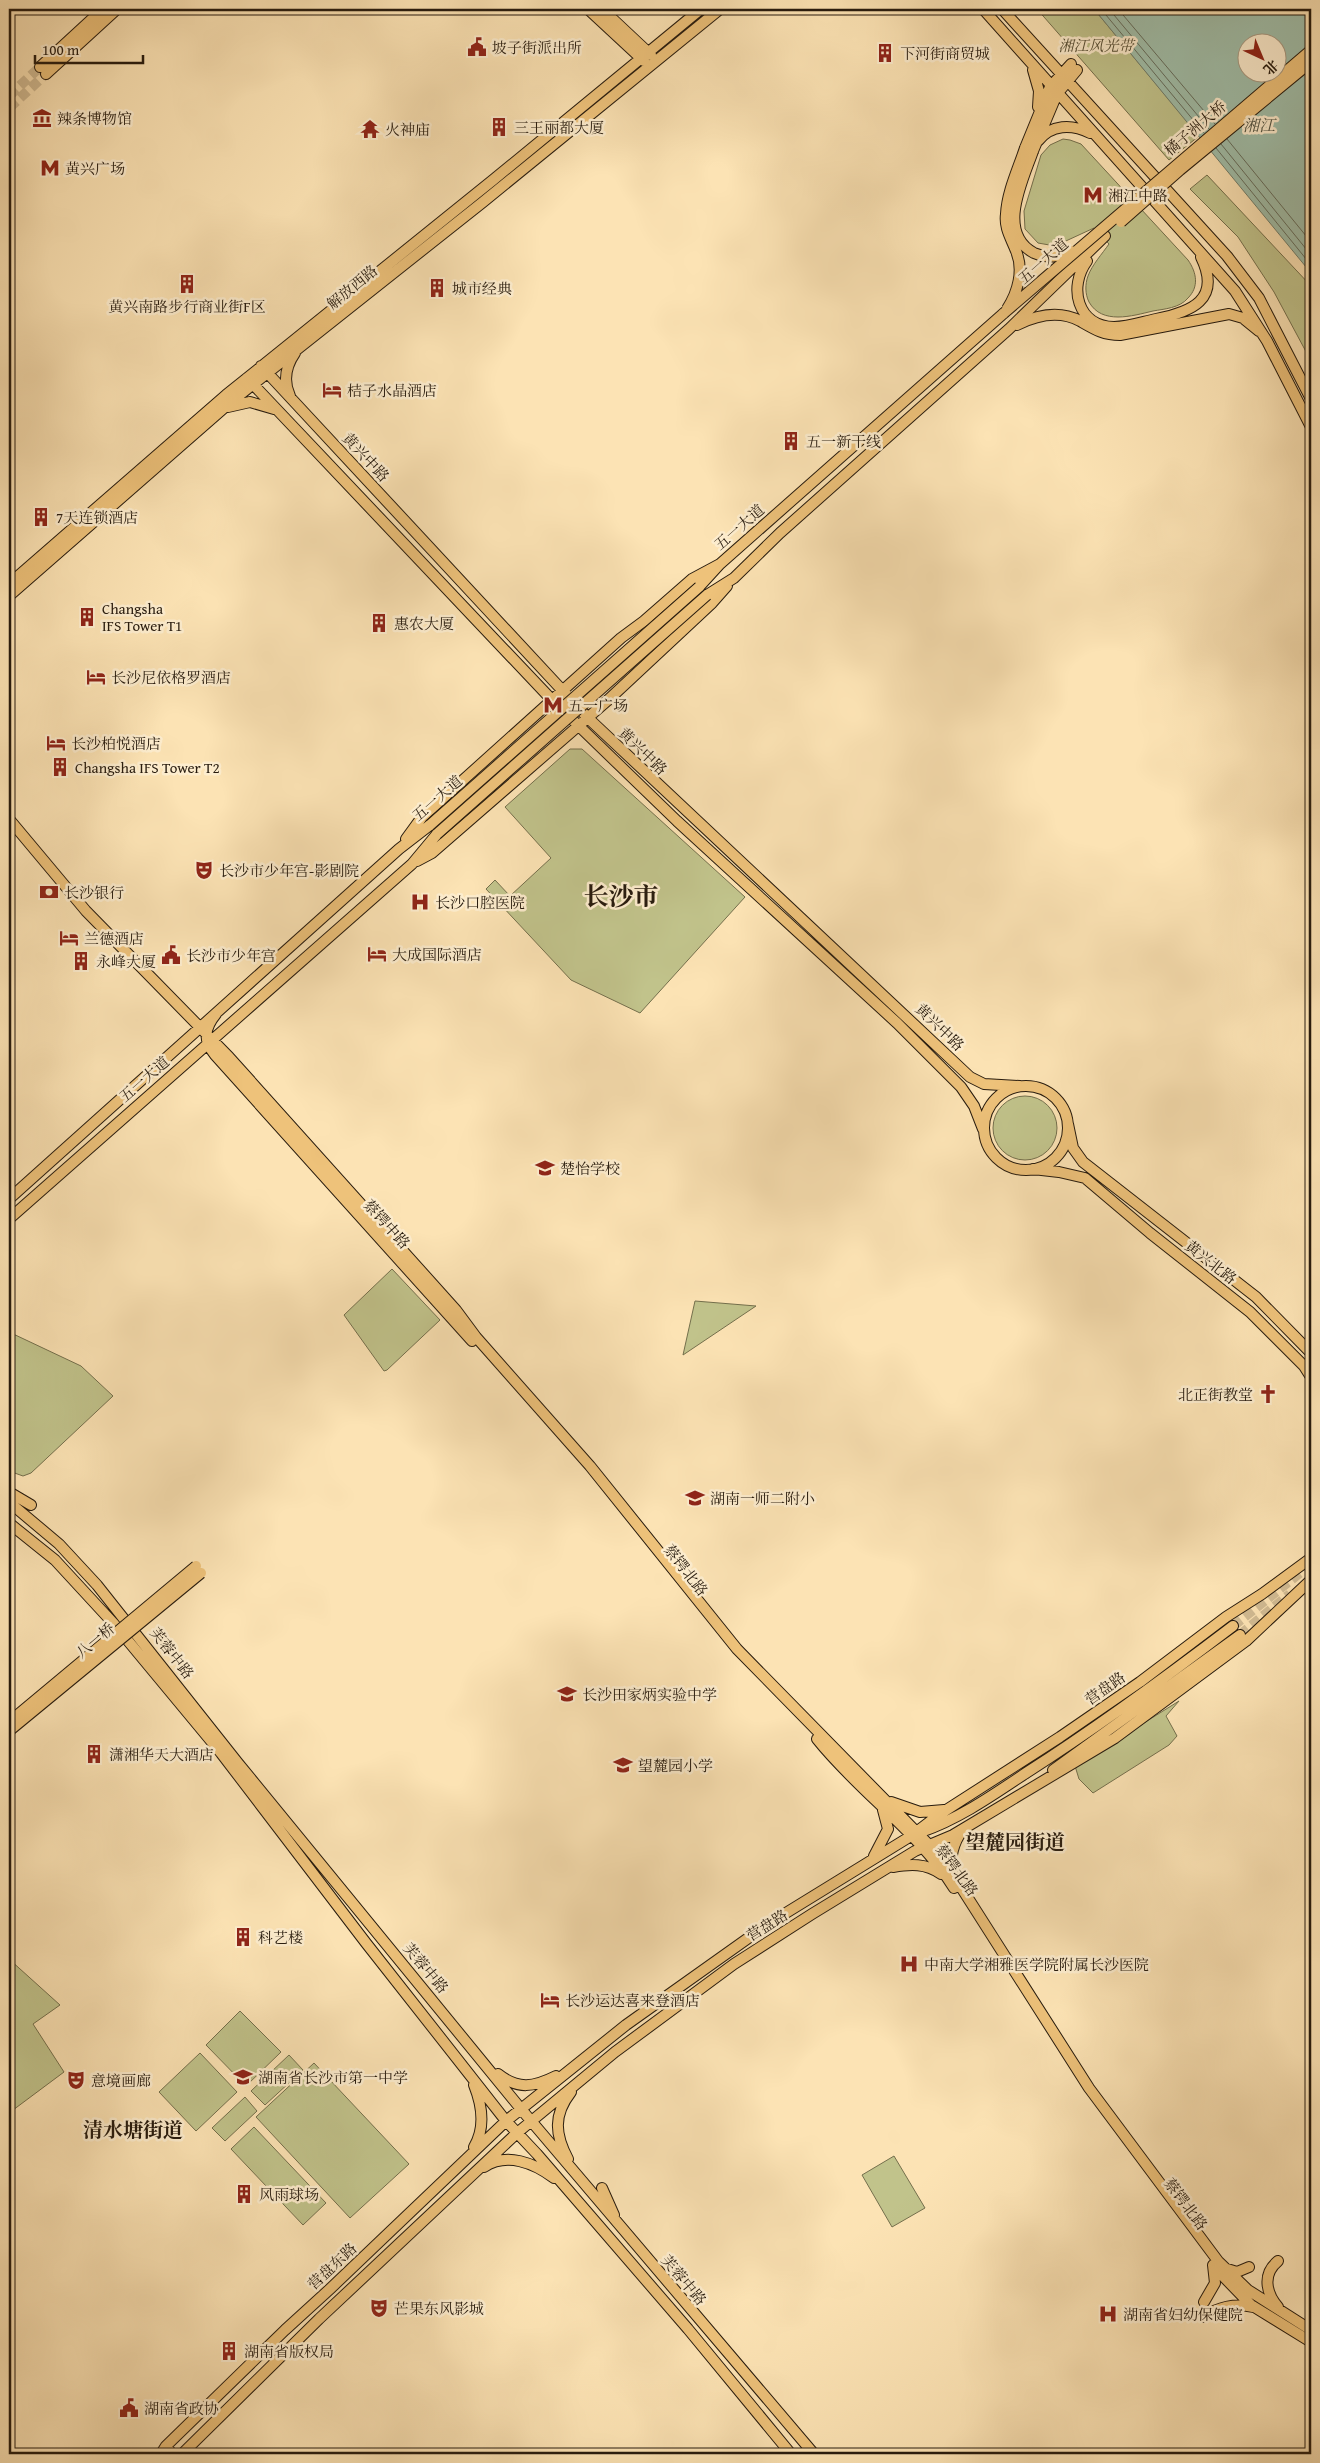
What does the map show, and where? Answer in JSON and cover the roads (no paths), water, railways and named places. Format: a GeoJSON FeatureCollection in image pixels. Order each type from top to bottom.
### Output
{"type":"FeatureCollection","features":[{"type":"Feature","properties":{"kind":"main road"},"geometry":{"type":"LineString","coordinates":[[103,9],[43,71],[117,9]]}},
{"type":"Feature","properties":{"kind":"main road"},"geometry":{"type":"LineString","coordinates":[[588,9],[631,42],[653,64]]}},
{"type":"Feature","properties":{"kind":"main road"},"geometry":{"type":"LineString","coordinates":[[602,9],[631,42],[633,57],[629,66]]}},
{"type":"Feature","properties":{"kind":"main road","name":"解放西路"},"geometry":{"type":"LineString","coordinates":[[9,584],[629,66],[701,9]]}},
{"type":"Feature","properties":{"kind":"main road","name":"解放西路"},"geometry":{"type":"LineString","coordinates":[[264,370],[297,349],[720,9]]}},
{"type":"Feature","properties":{"kind":"main road"},"geometry":{"type":"LineString","coordinates":[[983,9],[1053,90],[1235,291],[1267,341],[1311,427]]}},
{"type":"Feature","properties":{"kind":"main road"},"geometry":{"type":"LineString","coordinates":[[1002,9],[1063,78],[1153,172],[1227,256],[1259,298],[1311,399]]}},
{"type":"Feature","properties":{"kind":"main road"},"geometry":{"type":"LineString","coordinates":[[631,42],[652,42],[665,38]]}},
{"type":"Feature","properties":{"kind":"main road","name":"橘子洲大桥"},"geometry":{"type":"LineString","coordinates":[[1103,234],[1173,166],[1311,50]]}},
{"type":"Feature","properties":{"kind":"main road","name":"橘子洲大桥"},"geometry":{"type":"LineString","coordinates":[[1103,234],[1311,62]]}},
{"type":"Feature","properties":{"kind":"main road"},"geometry":{"type":"LineString","coordinates":[[1029,63],[1039,91],[1035,123],[1014,217],[1016,230],[1026,247],[1045,256],[1060,256],[1103,234]]}},
{"type":"Feature","properties":{"kind":"main road"},"geometry":{"type":"LineString","coordinates":[[1035,123],[1053,90],[1074,67]]}},
{"type":"Feature","properties":{"kind":"main road"},"geometry":{"type":"LineString","coordinates":[[1004,313],[1014,296],[1020,268],[1017,253],[1008,234],[1006,214],[1053,90]]}},
{"type":"Feature","properties":{"kind":"main road"},"geometry":{"type":"LineString","coordinates":[[1029,150],[1044,135],[1058,128],[1076,127],[1096,136]]}},
{"type":"Feature","properties":{"kind":"main road"},"geometry":{"type":"LineString","coordinates":[[1103,234],[1082,268],[1077,282],[1077,296],[1086,314],[1098,323],[1113,327],[1229,314],[1243,318],[1267,341]]}},
{"type":"Feature","properties":{"kind":"main road","name":"五一大道"},"geometry":{"type":"LineString","coordinates":[[9,1219],[190,1059],[207,1036],[216,1014],[399,849],[430,825],[699,587],[720,564],[1004,313],[1103,234]]}},
{"type":"Feature","properties":{"kind":"main road","name":"五一大道"},"geometry":{"type":"LineString","coordinates":[[412,864],[432,853],[588,718],[712,603],[734,578],[1009,329],[1103,234]]}},
{"type":"Feature","properties":{"kind":"main road"},"geometry":{"type":"LineString","coordinates":[[1009,329],[1035,317],[1054,315],[1071,318],[1102,333],[1111,335],[1128,334],[1179,319],[1197,305],[1207,288],[1208,274],[1196,247]]}},
{"type":"Feature","properties":{"kind":"main road"},"geometry":{"type":"LineString","coordinates":[[293,401],[287,389],[286,374],[291,358],[297,349]]}},
{"type":"Feature","properties":{"kind":"main road","name":"黄兴中路"},"geometry":{"type":"LineString","coordinates":[[264,370],[588,718],[970,1076],[984,1084],[1020,1086]]}},
{"type":"Feature","properties":{"kind":"main road","name":"解放西路"},"geometry":{"type":"LineString","coordinates":[[9,596],[220,412],[250,381]]}},
{"type":"Feature","properties":{"kind":"main road","name":"黄兴中路"},"geometry":{"type":"LineString","coordinates":[[250,381],[552,700],[684,827],[897,1023],[964,1091],[974,1106],[983,1129]]}},
{"type":"Feature","properties":{"kind":"main road"},"geometry":{"type":"LineString","coordinates":[[220,412],[234,405],[250,402],[266,405],[280,412]]}},
{"type":"Feature","properties":{"kind":"main road","name":"五一大道"},"geometry":{"type":"LineString","coordinates":[[399,849],[422,817],[552,700],[692,580],[720,564]]}},
{"type":"Feature","properties":{"kind":"main road","name":"五一大道"},"geometry":{"type":"LineString","coordinates":[[9,1199],[207,1036],[227,1028],[412,864],[437,834],[707,595],[734,578]]}},
{"type":"Feature","properties":{"kind":"main road","name":"蔡锷中路"},"geometry":{"type":"LineString","coordinates":[[9,819],[86,911],[183,1008],[226,1060],[425,1274],[556,1430]]}},
{"type":"Feature","properties":{"kind":"main road"},"geometry":{"type":"LineString","coordinates":[[183,1008],[204,1018],[216,1014]]}},
{"type":"Feature","properties":{"kind":"main road"},"geometry":{"type":"LineString","coordinates":[[190,1059],[197,1055],[208,1055],[226,1060],[224,1043],[227,1028]]}},
{"type":"Feature","properties":{"kind":"main road"},"geometry":{"type":"LineString","coordinates":[[1020,1086],[1038,1088],[1055,1097],[1062,1107],[1068,1124],[1064,1145],[1057,1156],[1046,1165],[1033,1169],[1017,1169],[1002,1163],[987,1144],[983,1129],[986,1115],[992,1102],[1002,1092],[1020,1086]]}},
{"type":"Feature","properties":{"kind":"main road","name":"黄兴北路"},"geometry":{"type":"LineString","coordinates":[[1068,1124],[1075,1152],[1090,1168],[1256,1297],[1311,1353]]}},
{"type":"Feature","properties":{"kind":"main road","name":"黄兴北路"},"geometry":{"type":"LineString","coordinates":[[1033,1169],[1085,1178],[1150,1233],[1250,1312],[1304,1366],[1311,1377]]}},
{"type":"Feature","properties":{"kind":"main road","name":"蔡锷北路"},"geometry":{"type":"LineString","coordinates":[[556,1430],[632,1518],[737,1649],[882,1802],[915,1834],[951,1877],[1084,2092],[1242,2297],[1256,2308],[1311,2342]]}},
{"type":"Feature","properties":{"kind":"main road"},"geometry":{"type":"LineString","coordinates":[[9,1492],[31,1505]]}},
{"type":"Feature","properties":{"kind":"main road","name":"芙蓉中路"},"geometry":{"type":"LineString","coordinates":[[10,1503],[60,1544],[97,1585],[238,1763],[530,2121],[814,2454]]}},
{"type":"Feature","properties":{"kind":"main road","name":"芙蓉中路"},"geometry":{"type":"LineString","coordinates":[[9,1523],[55,1560],[114,1624],[221,1753],[366,1943],[506,2121],[567,2188],[792,2454]]}},
{"type":"Feature","properties":{"kind":"main road","name":"营盘路"},"geometry":{"type":"LineString","coordinates":[[521,2109],[626,2025],[738,1944],[915,1834],[951,1806],[1093,1715],[1226,1617],[1262,1594],[1311,1558]]}},
{"type":"Feature","properties":{"kind":"main road","name":"八一桥"},"geometry":{"type":"LineString","coordinates":[[9,1722],[198,1569],[9,1732]]}},
{"type":"Feature","properties":{"kind":"main road","name":"营盘路"},"geometry":{"type":"LineString","coordinates":[[530,2121],[642,2030],[734,1964],[885,1870],[966,1827],[1115,1738],[1165,1703],[1246,1641],[1311,1580]]}},
{"type":"Feature","properties":{"kind":"main road","name":"营盘路"},"geometry":{"type":"LineString","coordinates":[[915,1834],[946,1824],[1040,1764],[1160,1682],[1233,1626]]}},
{"type":"Feature","properties":{"kind":"main road","name":"营盘路"},"geometry":{"type":"LineString","coordinates":[[1039,1782],[1061,1763],[1240,1635]]}},
{"type":"Feature","properties":{"kind":"main road"},"geometry":{"type":"LineString","coordinates":[[882,1802],[920,1812],[936,1812],[951,1806]]}},
{"type":"Feature","properties":{"kind":"main road"},"geometry":{"type":"LineString","coordinates":[[871,1860],[880,1847],[888,1829],[882,1802]]}},
{"type":"Feature","properties":{"kind":"main road"},"geometry":{"type":"LineString","coordinates":[[885,1870],[902,1865],[919,1865],[951,1877],[954,1844],[966,1827]]}},
{"type":"Feature","properties":{"kind":"main road"},"geometry":{"type":"LineString","coordinates":[[485,2064],[504,2080],[525,2086],[544,2082],[576,2065]]}},
{"type":"Feature","properties":{"kind":"main road"},"geometry":{"type":"LineString","coordinates":[[464,2160],[476,2143],[482,2126],[479,2100],[471,2076]]}},
{"type":"Feature","properties":{"kind":"main road"},"geometry":{"type":"LineString","coordinates":[[578,2178],[559,2141],[557,2124],[562,2104],[584,2076]]}},
{"type":"Feature","properties":{"kind":"main road","name":"营盘东路"},"geometry":{"type":"LineString","coordinates":[[161,2452],[285,2330],[464,2160],[521,2109]]}},
{"type":"Feature","properties":{"kind":"main road","name":"营盘东路"},"geometry":{"type":"LineString","coordinates":[[182,2454],[319,2318],[530,2121]]}},
{"type":"Feature","properties":{"kind":"main road"},"geometry":{"type":"LineString","coordinates":[[472,2174],[494,2162],[521,2161],[549,2174],[567,2188]]}},
{"type":"Feature","properties":{"kind":"main road"},"geometry":{"type":"LineString","coordinates":[[602,2188],[618,2225]]}},
{"type":"Feature","properties":{"kind":"main road"},"geometry":{"type":"LineString","coordinates":[[1278,2261],[1269,2272],[1267,2285],[1271,2297],[1286,2315]]}},
{"type":"Feature","properties":{"kind":"main road"},"geometry":{"type":"LineString","coordinates":[[1204,2302],[1215,2283],[1218,2266],[1237,2272],[1249,2267]]}},
{"type":"Feature","properties":{"kind":"main road","name":"蔡锷北路"},"geometry":{"type":"LineString","coordinates":[[1218,2266],[1248,2290],[1311,2330]]}},
{"type":"Feature","properties":{"kind":"main road"},"geometry":{"type":"LineString","coordinates":[[1202,2317],[1232,2305],[1256,2308]]}},
{"type":"Feature","properties":{"kind":"main road"},"geometry":{"type":"LineString","coordinates":[[190,2454],[197,2440]]}},
{"type":"Feature","properties":{"kind":"water","name":"湘江"},"geometry":{"type":"Polygon","coordinates":[[[1094,9],[1311,9],[1311,273],[1094,9]]]}},
{"type":"Feature","properties":{"kind":"tunnel"},"geometry":{"type":"LineString","coordinates":[[9,96],[40,67]]}},
{"type":"Feature","properties":{"kind":"tunnel"},"geometry":{"type":"LineString","coordinates":[[9,108],[46,74]]}},
{"type":"Feature","properties":{"kind":"tunnel"},"geometry":{"type":"LineString","coordinates":[[1233,1626],[1311,1564]]}},
{"type":"Feature","properties":{"kind":"tunnel"},"geometry":{"type":"LineString","coordinates":[[1240,1635],[1290,1594]]}},
{"type":"Feature","properties":{"kind":"place","name":"坡子街派出所"},"geometry":{"type":"Point","coordinates":[477,47]}},
{"type":"Feature","properties":{"kind":"place","name":"下河街商贸城"},"geometry":{"type":"Point","coordinates":[885,53]}},
{"type":"Feature","properties":{"kind":"place","name":"辣条博物馆"},"geometry":{"type":"Point","coordinates":[42,118]}},
{"type":"Feature","properties":{"kind":"place","name":"三王丽都大厦"},"geometry":{"type":"Point","coordinates":[499,127]}},
{"type":"Feature","properties":{"kind":"place","name":"火神庙"},"geometry":{"type":"Point","coordinates":[370,129]}},
{"type":"Feature","properties":{"kind":"place","name":"黄兴广场"},"geometry":{"type":"Point","coordinates":[50,168]}},
{"type":"Feature","properties":{"kind":"place","name":"湘江中路"},"geometry":{"type":"Point","coordinates":[1093,195]}},
{"type":"Feature","properties":{"kind":"place","name":"黄兴南路步行商业街F区"},"geometry":{"type":"Point","coordinates":[187,284]}},
{"type":"Feature","properties":{"kind":"place","name":"城市经典"},"geometry":{"type":"Point","coordinates":[437,288]}},
{"type":"Feature","properties":{"kind":"place","name":"桔子水晶酒店"},"geometry":{"type":"Point","coordinates":[332,390]}},
{"type":"Feature","properties":{"kind":"place","name":"五一新干线"},"geometry":{"type":"Point","coordinates":[791,441]}},
{"type":"Feature","properties":{"kind":"place","name":"7天连锁酒店"},"geometry":{"type":"Point","coordinates":[41,517]}},
{"type":"Feature","properties":{"kind":"place","name":"Changsha IFS Tower T1"},"geometry":{"type":"Point","coordinates":[87,617]}},
{"type":"Feature","properties":{"kind":"place","name":"惠农大厦"},"geometry":{"type":"Point","coordinates":[379,623]}},
{"type":"Feature","properties":{"kind":"place","name":"长沙尼依格罗酒店"},"geometry":{"type":"Point","coordinates":[96,677]}},
{"type":"Feature","properties":{"kind":"place","name":"五一广场"},"geometry":{"type":"Point","coordinates":[553,705]}},
{"type":"Feature","properties":{"kind":"place","name":"长沙柏悦酒店"},"geometry":{"type":"Point","coordinates":[56,743]}},
{"type":"Feature","properties":{"kind":"place","name":"Changsha IFS Tower T2"},"geometry":{"type":"Point","coordinates":[60,767]}},
{"type":"Feature","properties":{"kind":"place","name":"长沙市少年宫-影剧院"},"geometry":{"type":"Point","coordinates":[204,870]}},
{"type":"Feature","properties":{"kind":"place","name":"长沙银行"},"geometry":{"type":"Point","coordinates":[49,892]}},
{"type":"Feature","properties":{"kind":"place","name":"长沙口腔医院"},"geometry":{"type":"Point","coordinates":[420,902]}},
{"type":"Feature","properties":{"kind":"place","name":"兰德酒店"},"geometry":{"type":"Point","coordinates":[69,938]}},
{"type":"Feature","properties":{"kind":"place","name":"大成国际酒店"},"geometry":{"type":"Point","coordinates":[377,954]}},
{"type":"Feature","properties":{"kind":"place","name":"长沙市少年宫"},"geometry":{"type":"Point","coordinates":[171,955]}},
{"type":"Feature","properties":{"kind":"place","name":"永峰大厦"},"geometry":{"type":"Point","coordinates":[81,961]}},
{"type":"Feature","properties":{"kind":"place","name":"楚怡学校"},"geometry":{"type":"Point","coordinates":[545,1168]}},
{"type":"Feature","properties":{"kind":"place","name":"北正街教堂"},"geometry":{"type":"Point","coordinates":[1268,1394]}},
{"type":"Feature","properties":{"kind":"place","name":"湖南一师二附小"},"geometry":{"type":"Point","coordinates":[695,1498]}},
{"type":"Feature","properties":{"kind":"place","name":"长沙田家炳实验中学"},"geometry":{"type":"Point","coordinates":[567,1694]}},
{"type":"Feature","properties":{"kind":"place","name":"潇湘华天大酒店"},"geometry":{"type":"Point","coordinates":[94,1754]}},
{"type":"Feature","properties":{"kind":"place","name":"望麓园小学"},"geometry":{"type":"Point","coordinates":[623,1765]}},
{"type":"Feature","properties":{"kind":"place","name":"科艺楼"},"geometry":{"type":"Point","coordinates":[243,1937]}},
{"type":"Feature","properties":{"kind":"place","name":"中南大学湘雅医学院附属长沙医院"},"geometry":{"type":"Point","coordinates":[909,1964]}},
{"type":"Feature","properties":{"kind":"place","name":"长沙运达喜来登酒店"},"geometry":{"type":"Point","coordinates":[550,2000]}},
{"type":"Feature","properties":{"kind":"place","name":"湖南省长沙市第一中学"},"geometry":{"type":"Point","coordinates":[243,2077]}},
{"type":"Feature","properties":{"kind":"place","name":"意境画廊"},"geometry":{"type":"Point","coordinates":[76,2080]}},
{"type":"Feature","properties":{"kind":"place","name":"风雨球场"},"geometry":{"type":"Point","coordinates":[244,2194]}},
{"type":"Feature","properties":{"kind":"place","name":"芒果东风影城"},"geometry":{"type":"Point","coordinates":[379,2308]}},
{"type":"Feature","properties":{"kind":"place","name":"湖南省妇幼保健院"},"geometry":{"type":"Point","coordinates":[1108,2314]}},
{"type":"Feature","properties":{"kind":"place","name":"湖南省版权局"},"geometry":{"type":"Point","coordinates":[229,2351]}},
{"type":"Feature","properties":{"kind":"place","name":"湖南省政协"},"geometry":{"type":"Point","coordinates":[129,2408]}},
{"type":"Feature","properties":{"kind":"district","name":"长沙市"},"geometry":{"type":"Point","coordinates":[621,896]}},
{"type":"Feature","properties":{"kind":"district","name":"望麓园街道"},"geometry":{"type":"Point","coordinates":[1015,1841]}},
{"type":"Feature","properties":{"kind":"district","name":"清水塘街道"},"geometry":{"type":"Point","coordinates":[133,2129]}},
{"type":"Feature","properties":{"kind":"park label","name":"湘江风光带"},"geometry":{"type":"Point","coordinates":[1096,45]}}]}
